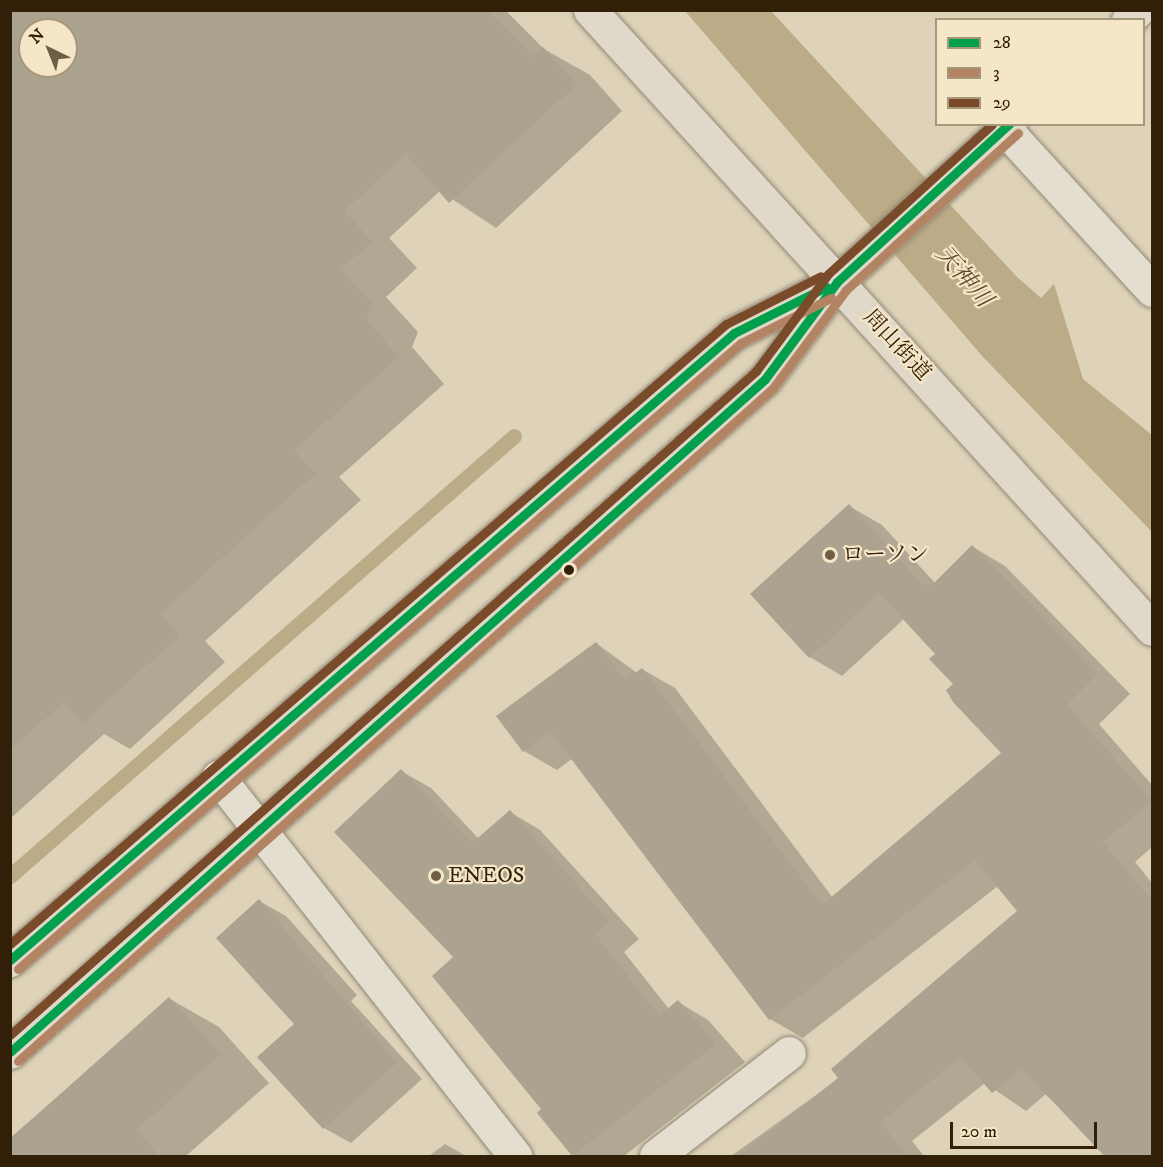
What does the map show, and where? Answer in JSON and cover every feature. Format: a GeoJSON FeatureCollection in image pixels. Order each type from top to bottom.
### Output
{"type":"FeatureCollection","features":[{"type":"Feature","properties":{"kind":"main road","name":"周山街道"},"geometry":{"type":"LineString","coordinates":[[590,10],[1152,629]]}},
{"type":"Feature","properties":{"kind":"main road"},"geometry":{"type":"LineString","coordinates":[[10,1052],[770,374],[837,282],[1008,127]]}},
{"type":"Feature","properties":{"kind":"main road"},"geometry":{"type":"LineString","coordinates":[[10,960],[218,777],[734,333],[837,282]]}},
{"type":"Feature","properties":{"kind":"street"},"geometry":{"type":"LineString","coordinates":[[1008,127],[1152,290]]}},
{"type":"Feature","properties":{"kind":"street"},"geometry":{"type":"LineString","coordinates":[[218,777],[516,1156]]}},
{"type":"Feature","properties":{"kind":"street"},"geometry":{"type":"LineString","coordinates":[[656,1156],[789,1053]]}},
{"type":"Feature","properties":{"kind":"water","name":"天神川"},"geometry":{"type":"Polygon","coordinates":[[[685,11],[771,11],[1017,277],[1041,298],[1054,284],[1083,379],[1152,435],[1152,532],[983,357],[685,11]]]}},
{"type":"Feature","properties":{"kind":"building"},"geometry":{"type":"Polygon","coordinates":[[[10,10],[488,10],[533,57],[543,47],[577,84],[449,203],[406,154],[344,211],[372,241],[341,270],[373,304],[366,319],[399,357],[294,450],[316,473],[160,614],[180,635],[83,723],[64,702],[10,750],[10,10]]]}},
{"type":"Feature","properties":{"kind":"building"},"geometry":{"type":"Polygon","coordinates":[[[849,504],[922,584],[931,586],[972,545],[1098,674],[1067,705],[1152,801],[1103,842],[1152,901],[1152,1156],[1106,1156],[1021,1069],[992,1093],[961,1057],[880,1122],[908,1156],[739,1156],[838,1078],[831,1069],[1017,911],[975,860],[769,1020],[550,731],[523,752],[496,716],[596,642],[625,680],[642,668],[822,905],[1001,753],[953,702],[946,690],[953,684],[929,659],[935,654],[879,593],[809,658],[750,594],[849,504]]]}},
{"type":"Feature","properties":{"kind":"building"},"geometry":{"type":"Polygon","coordinates":[[[401,769],[472,843],[510,810],[610,922],[595,934],[659,1016],[678,1000],[716,1044],[572,1156],[537,1113],[541,1109],[432,976],[453,957],[334,832],[401,769]]]}},
{"type":"Feature","properties":{"kind":"building"},"geometry":{"type":"Polygon","coordinates":[[[259,899],[397,1063],[323,1129],[257,1057],[294,1024],[216,938],[259,899]]]}},
{"type":"Feature","properties":{"kind":"building"},"geometry":{"type":"Polygon","coordinates":[[[169,997],[221,1054],[136,1130],[159,1156],[10,1156],[10,1139],[169,997]]]}},
{"type":"Feature","properties":{"kind":"waterway"},"geometry":{"type":"LineString","coordinates":[[10,876],[514,436]]}},
{"type":"Feature","properties":{"kind":"transit line","name":"29"},"geometry":{"type":"LineString","coordinates":[[10,1035],[756,371],[828,274],[990,126]]}},
{"type":"Feature","properties":{"kind":"transit line","name":"28"},"geometry":{"type":"LineString","coordinates":[[10,1052],[765,379],[837,282],[1007,126]]}},
{"type":"Feature","properties":{"kind":"transit line","name":"3"},"geometry":{"type":"LineString","coordinates":[[18,1061],[773,388],[846,290],[1018,133]]}},
{"type":"Feature","properties":{"kind":"transit line","name":"29"},"geometry":{"type":"LineString","coordinates":[[10,944],[726,324],[821,276]]}},
{"type":"Feature","properties":{"kind":"transit line","name":"28"},"geometry":{"type":"LineString","coordinates":[[10,960],[734,333],[826,287]]}},
{"type":"Feature","properties":{"kind":"transit line","name":"3"},"geometry":{"type":"LineString","coordinates":[[18,969],[741,343],[831,298]]}},
{"type":"Feature","properties":{"kind":"place","name":"ローソン"},"geometry":{"type":"Point","coordinates":[830,555]}},
{"type":"Feature","properties":{"kind":"place","name":"ENEOS"},"geometry":{"type":"Point","coordinates":[436,876]}}]}
